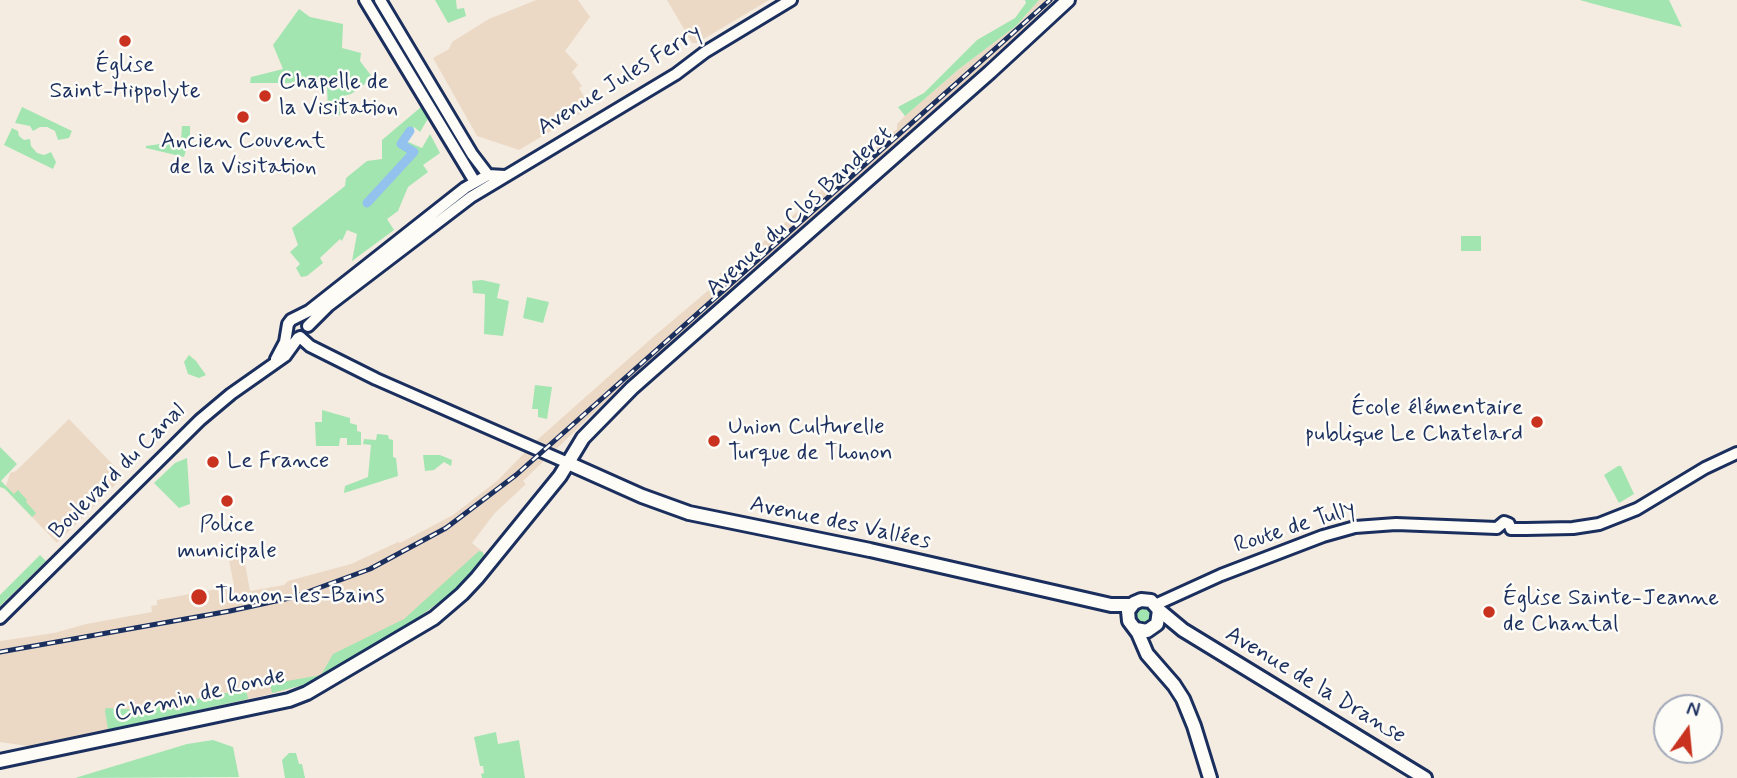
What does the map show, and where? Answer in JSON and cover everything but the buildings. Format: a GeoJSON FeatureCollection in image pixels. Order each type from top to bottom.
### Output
{"type":"FeatureCollection","features":[{"type":"Feature","properties":{"kind":"main road","name":"Avenue du Clos Banderet"},"geometry":{"type":"LineString","coordinates":[[568,463],[583,438],[637,383],[1068,0]]}},
{"type":"Feature","properties":{"kind":"main road","name":"Avenue des Vallées"},"geometry":{"type":"LineString","coordinates":[[568,463],[642,496],[689,513],[1111,605],[1132,605]]}},
{"type":"Feature","properties":{"kind":"main road","name":"Chemin de Ronde"},"geometry":{"type":"LineString","coordinates":[[0,761],[278,703],[307,693],[423,625],[454,602],[477,578],[568,463]]}},
{"type":"Feature","properties":{"kind":"main road"},"geometry":{"type":"LineString","coordinates":[[1144,646],[1159,620],[1157,607],[1143,600],[1132,605],[1128,618],[1147,654],[1171,680],[1183,699],[1210,778]]}},
{"type":"Feature","properties":{"kind":"main road","name":"Avenue des Vallées"},"geometry":{"type":"LineString","coordinates":[[1111,605],[1128,618]]}},
{"type":"Feature","properties":{"kind":"main road","name":"Avenue de la Dranse"},"geometry":{"type":"LineString","coordinates":[[1157,607],[1182,630],[1425,778]]}},
{"type":"Feature","properties":{"kind":"main road","name":"Avenue de la Dranse"},"geometry":{"type":"LineString","coordinates":[[1152,629],[1167,627],[1182,630]]}},
{"type":"Feature","properties":{"kind":"main road"},"geometry":{"type":"LineString","coordinates":[[1136,629],[1152,629]]}},
{"type":"Feature","properties":{"kind":"street"},"geometry":{"type":"LineString","coordinates":[[365,0],[475,182]]}},
{"type":"Feature","properties":{"kind":"street"},"geometry":{"type":"LineString","coordinates":[[380,0],[472,154],[488,175],[507,176]]}},
{"type":"Feature","properties":{"kind":"street","name":"Avenue Jules Ferry"},"geometry":{"type":"LineString","coordinates":[[298,317],[468,199],[671,77],[705,52],[792,0]]}},
{"type":"Feature","properties":{"kind":"street","name":"Avenue Jules Ferry"},"geometry":{"type":"LineString","coordinates":[[303,333],[328,306],[456,195],[488,175]]}},
{"type":"Feature","properties":{"kind":"street"},"geometry":{"type":"LineString","coordinates":[[303,333],[291,336],[288,330],[289,322],[298,317],[304,320],[303,333],[318,349],[376,379],[568,463]]}},
{"type":"Feature","properties":{"kind":"street","name":"Boulevard du Canal"},"geometry":{"type":"LineString","coordinates":[[272,365],[283,346],[288,330]]}},
{"type":"Feature","properties":{"kind":"street","name":"Boulevard du Canal"},"geometry":{"type":"LineString","coordinates":[[0,618],[200,420],[285,356],[303,333]]}},
{"type":"Feature","properties":{"kind":"street"},"geometry":{"type":"LineString","coordinates":[[285,356],[318,349]]}},
{"type":"Feature","properties":{"kind":"street","name":"Route de Tully"},"geometry":{"type":"LineString","coordinates":[[1157,607],[1200,583],[1346,529],[1396,524],[1497,528],[1504,536],[1509,534],[1511,529],[1573,528],[1612,520],[1637,509],[1705,468],[1737,453]]}},
{"type":"Feature","properties":{"kind":"shaded area"},"geometry":{"type":"Polygon","coordinates":[[[536,0],[578,0],[590,17],[565,51],[578,65],[572,72],[582,86],[579,88],[588,109],[519,150],[477,136],[433,58],[449,49],[452,42],[489,19],[536,0]]]}},
{"type":"Feature","properties":{"kind":"shaded area"},"geometry":{"type":"Polygon","coordinates":[[[667,0],[769,0],[697,43],[692,43],[667,0]]]}},
{"type":"Feature","properties":{"kind":"shaded area"},"geometry":{"type":"Polygon","coordinates":[[[1039,0],[1055,0],[949,98],[751,271],[745,258],[825,187],[827,189],[897,129],[897,124],[905,116],[959,69],[1016,26],[1039,0]]]}},
{"type":"Feature","properties":{"kind":"shaded area"},"geometry":{"type":"Polygon","coordinates":[[[737,271],[742,280],[625,383],[523,481],[526,484],[494,514],[472,543],[483,552],[484,557],[454,591],[415,620],[321,676],[284,691],[43,745],[0,742],[0,641],[54,633],[152,612],[151,606],[157,605],[157,600],[234,586],[228,555],[243,553],[250,591],[284,585],[288,581],[351,564],[400,543],[453,515],[498,480],[537,440],[723,278],[719,273],[737,271]]]}},
{"type":"Feature","properties":{"kind":"shaded area"},"geometry":{"type":"Polygon","coordinates":[[[69,419],[121,473],[115,479],[118,482],[57,543],[5,489],[10,473],[16,471],[69,419]]]}},
{"type":"Feature","properties":{"kind":"green space"},"geometry":{"type":"Polygon","coordinates":[[[435,0],[456,0],[457,9],[464,8],[466,16],[448,23],[435,0]]]}},
{"type":"Feature","properties":{"kind":"green space"},"geometry":{"type":"Polygon","coordinates":[[[1025,0],[1039,0],[1016,26],[959,69],[905,116],[898,107],[924,93],[977,40],[1015,18],[1026,3],[1025,0]]]}},
{"type":"Feature","properties":{"kind":"green space"},"geometry":{"type":"Polygon","coordinates":[[[1580,0],[1669,0],[1682,27],[1594,4],[1580,0]]]}},
{"type":"Feature","properties":{"kind":"green space"},"geometry":{"type":"Polygon","coordinates":[[[299,9],[310,17],[343,24],[342,48],[361,53],[360,61],[373,78],[351,94],[340,97],[340,115],[328,116],[327,83],[250,83],[251,77],[283,69],[273,45],[299,9]]]}},
{"type":"Feature","properties":{"kind":"green space"},"geometry":{"type":"Polygon","coordinates":[[[22,107],[72,131],[69,138],[58,140],[55,131],[47,127],[33,131],[30,126],[15,123],[22,107]]]}},
{"type":"Feature","properties":{"kind":"green space"},"geometry":{"type":"Polygon","coordinates":[[[421,107],[429,117],[420,132],[414,127],[406,141],[422,148],[430,134],[440,153],[423,165],[428,172],[408,187],[398,211],[387,219],[394,230],[352,261],[357,234],[347,230],[342,241],[340,239],[320,258],[323,263],[307,276],[301,277],[296,268],[300,264],[290,252],[298,245],[292,228],[345,186],[346,178],[367,161],[382,159],[382,140],[421,107]]]}},
{"type":"Feature","properties":{"kind":"green space"},"geometry":{"type":"Polygon","coordinates":[[[182,126],[190,126],[184,157],[146,148],[181,141],[182,126]]]}},
{"type":"Feature","properties":{"kind":"green space"},"geometry":{"type":"Polygon","coordinates":[[[12,128],[18,131],[24,140],[30,139],[31,146],[37,153],[44,155],[51,152],[56,162],[53,169],[4,145],[12,128]]]}},
{"type":"Feature","properties":{"kind":"green space"},"geometry":{"type":"Polygon","coordinates":[[[1461,236],[1481,236],[1481,251],[1461,251],[1461,236]]]}},
{"type":"Feature","properties":{"kind":"green space"},"geometry":{"type":"Polygon","coordinates":[[[472,281],[500,284],[497,298],[509,301],[503,336],[484,334],[485,294],[473,293],[472,281]]]}},
{"type":"Feature","properties":{"kind":"green space"},"geometry":{"type":"Polygon","coordinates":[[[527,297],[549,302],[543,323],[523,318],[527,297]]]}},
{"type":"Feature","properties":{"kind":"green space"},"geometry":{"type":"Polygon","coordinates":[[[189,355],[206,375],[199,378],[188,374],[184,362],[189,355]]]}},
{"type":"Feature","properties":{"kind":"green space"},"geometry":{"type":"Polygon","coordinates":[[[535,385],[552,387],[547,419],[538,417],[538,409],[532,409],[535,385]]]}},
{"type":"Feature","properties":{"kind":"green space"},"geometry":{"type":"Polygon","coordinates":[[[322,410],[350,418],[350,423],[357,425],[357,431],[361,432],[361,445],[347,445],[347,438],[340,438],[339,446],[316,446],[315,422],[322,422],[322,410]]]}},
{"type":"Feature","properties":{"kind":"green space"},"geometry":{"type":"Polygon","coordinates":[[[377,434],[388,435],[389,439],[393,440],[393,457],[396,458],[398,476],[344,493],[345,486],[368,477],[371,445],[363,444],[364,439],[376,440],[377,434]]]}},
{"type":"Feature","properties":{"kind":"green space"},"geometry":{"type":"Polygon","coordinates":[[[0,447],[17,464],[1,481],[14,494],[18,490],[27,500],[36,513],[32,517],[0,487],[0,447]]]}},
{"type":"Feature","properties":{"kind":"green space"},"geometry":{"type":"Polygon","coordinates":[[[423,455],[440,455],[452,460],[451,466],[444,462],[434,470],[425,471],[423,455]]]}},
{"type":"Feature","properties":{"kind":"green space"},"geometry":{"type":"Polygon","coordinates":[[[187,458],[190,504],[179,508],[154,483],[175,463],[187,458]]]}},
{"type":"Feature","properties":{"kind":"green space"},"geometry":{"type":"Polygon","coordinates":[[[1621,466],[1634,494],[1619,503],[1604,475],[1621,466]]]}},
{"type":"Feature","properties":{"kind":"green space"},"geometry":{"type":"Polygon","coordinates":[[[479,551],[483,552],[484,557],[470,574],[454,591],[415,620],[321,676],[303,685],[272,693],[270,684],[321,675],[333,654],[404,619],[479,551]]]}},
{"type":"Feature","properties":{"kind":"green space"},"geometry":{"type":"Polygon","coordinates":[[[40,555],[46,561],[0,606],[0,595],[40,555]]]}},
{"type":"Feature","properties":{"kind":"green space"},"geometry":{"type":"Polygon","coordinates":[[[1144,606],[1150,609],[1153,615],[1150,621],[1144,624],[1138,621],[1135,615],[1138,609],[1144,606]]]}},
{"type":"Feature","properties":{"kind":"green space"},"geometry":{"type":"Polygon","coordinates":[[[246,689],[248,699],[108,730],[106,708],[140,710],[246,689]]]}},
{"type":"Feature","properties":{"kind":"green space"},"geometry":{"type":"Polygon","coordinates":[[[496,732],[498,744],[519,740],[525,778],[482,778],[483,766],[480,766],[474,737],[496,732]]]}},
{"type":"Feature","properties":{"kind":"green space"},"geometry":{"type":"Polygon","coordinates":[[[213,740],[233,747],[239,777],[75,778],[187,744],[213,740]]]}},
{"type":"Feature","properties":{"kind":"green space"},"geometry":{"type":"Polygon","coordinates":[[[289,753],[296,753],[305,778],[285,778],[282,760],[289,753]]]}},
{"type":"Feature","properties":{"kind":"waterway"},"geometry":{"type":"LineString","coordinates":[[367,203],[414,152],[401,144],[410,131]]}},
{"type":"Feature","properties":{"kind":"railway"},"geometry":{"type":"LineString","coordinates":[[0,652],[294,597],[370,569],[446,528],[516,475],[1050,0]]}},
{"type":"Feature","properties":{"kind":"place","name":"Église Saint-Hippolyte"},"geometry":{"type":"Point","coordinates":[125,41]}},
{"type":"Feature","properties":{"kind":"place","name":"Chapelle de la Visitation"},"geometry":{"type":"Point","coordinates":[265,96]}},
{"type":"Feature","properties":{"kind":"place","name":"Ancien Couvent de la Visitation"},"geometry":{"type":"Point","coordinates":[243,117]}},
{"type":"Feature","properties":{"kind":"place","name":"École élémentaire publique Le Chatelard"},"geometry":{"type":"Point","coordinates":[1537,422]}},
{"type":"Feature","properties":{"kind":"place","name":"Union Culturelle Turque de Thonon"},"geometry":{"type":"Point","coordinates":[714,441]}},
{"type":"Feature","properties":{"kind":"place","name":"Le France"},"geometry":{"type":"Point","coordinates":[213,462]}},
{"type":"Feature","properties":{"kind":"place","name":"Police municipale"},"geometry":{"type":"Point","coordinates":[227,501]}},
{"type":"Feature","properties":{"kind":"place","name":"Thonon-les-Bains"},"geometry":{"type":"Point","coordinates":[199,597]}},
{"type":"Feature","properties":{"kind":"place","name":"Église Sainte-Jeanne de Chantal"},"geometry":{"type":"Point","coordinates":[1489,612]}}]}
